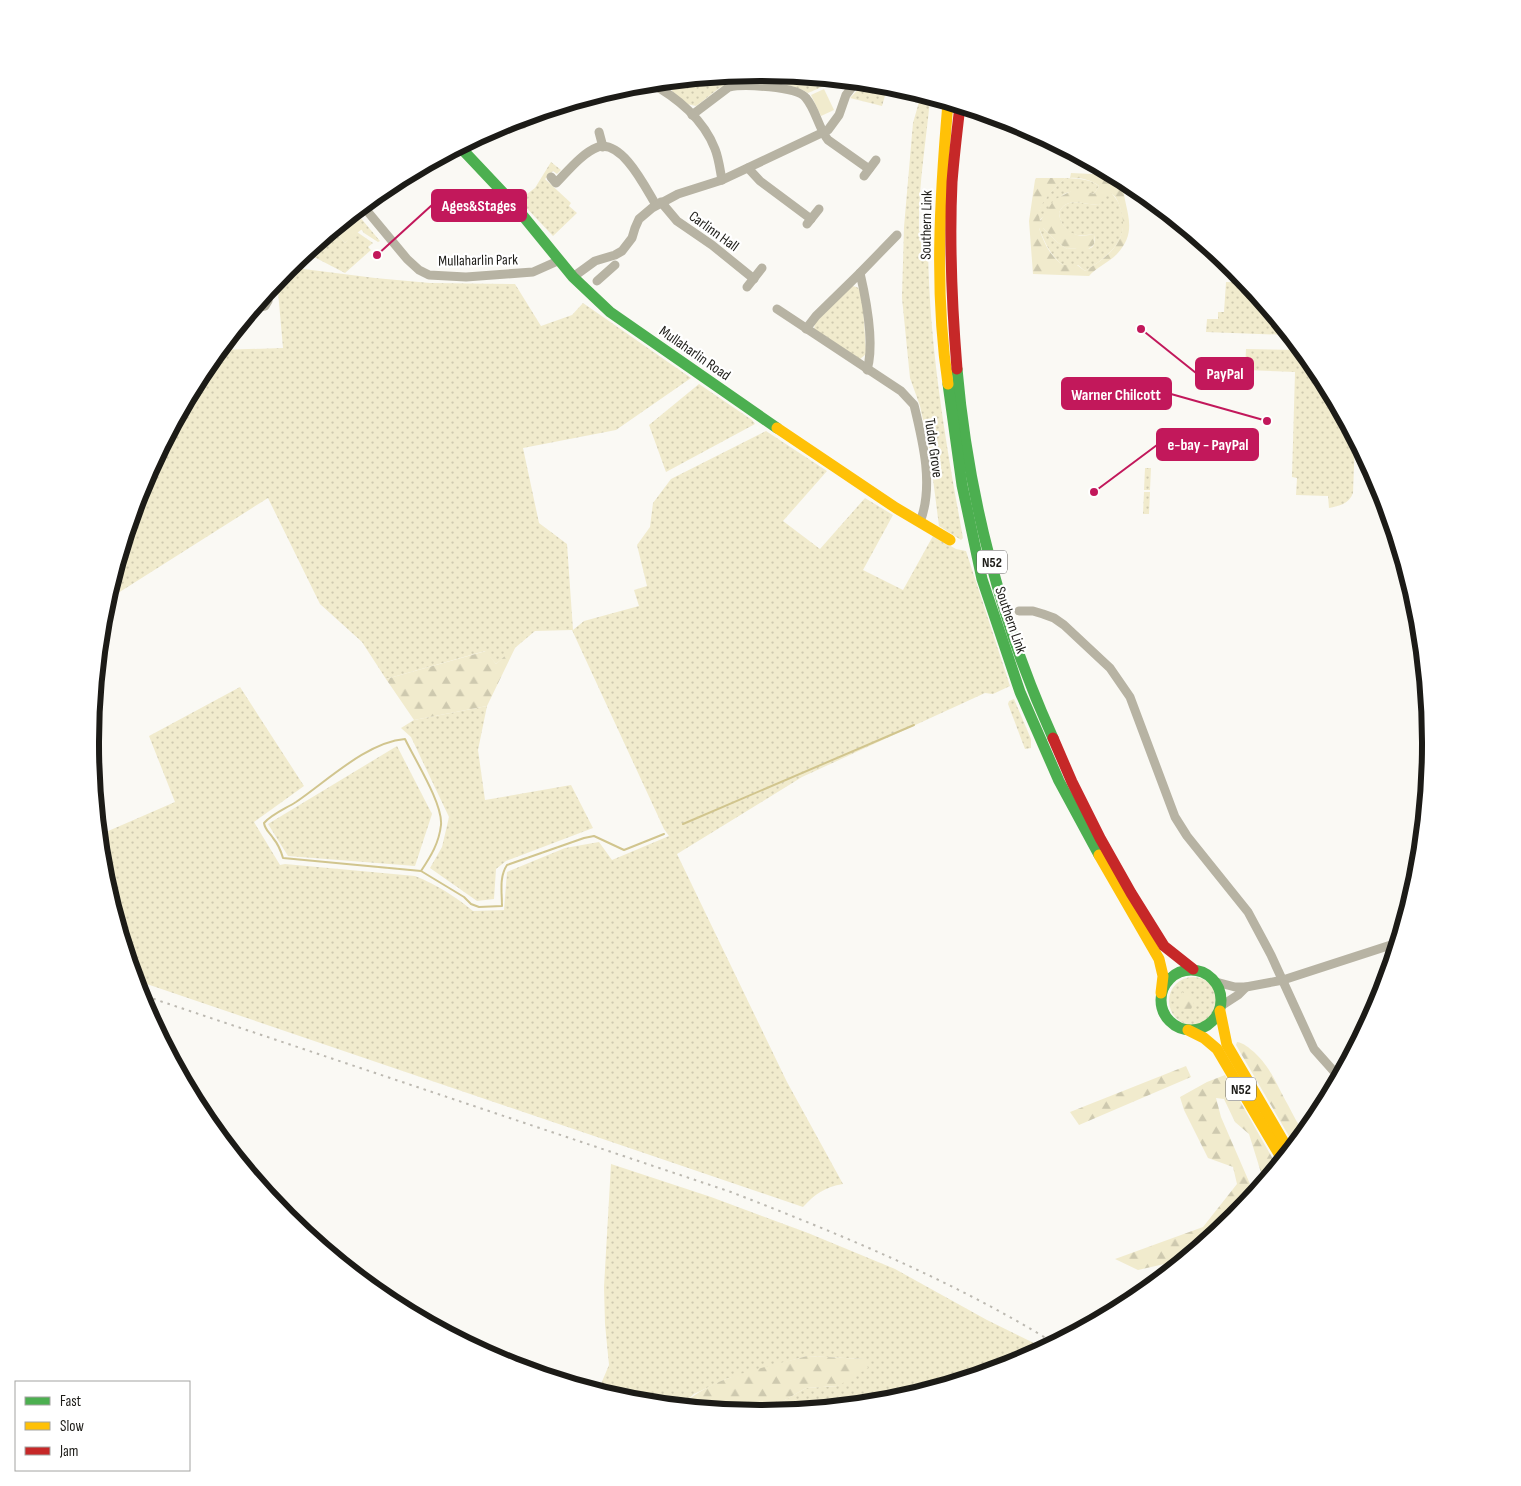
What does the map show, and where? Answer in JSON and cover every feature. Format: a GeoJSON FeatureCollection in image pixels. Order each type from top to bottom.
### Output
{"type":"FeatureCollection","features":[{"type":"Feature","properties":{"kind":"main road","name":"Southern Link"},"geometry":{"type":"LineString","coordinates":[[948,109],[942,184],[940,265],[945,366],[962,485],[982,580],[1020,692],[1056,773],[1083,828],[1159,959],[1163,976],[1162,993]]}},
{"type":"Feature","properties":{"kind":"main road","name":"Southern Link"},"geometry":{"type":"LineString","coordinates":[[959,112],[952,188],[952,285],[955,337],[966,439],[989,554],[1030,683],[1049,731],[1084,806],[1110,855],[1164,946],[1193,969]]}},
{"type":"Feature","properties":{"kind":"main road","name":"Mullaharlin Road"},"geometry":{"type":"LineString","coordinates":[[464,151],[510,200],[573,278],[610,312],[832,466],[950,540]]}},
{"type":"Feature","properties":{"kind":"main road"},"geometry":{"type":"LineString","coordinates":[[1162,993],[1164,985],[1170,978],[1184,970],[1193,969]]}},
{"type":"Feature","properties":{"kind":"main road","name":"N52"},"geometry":{"type":"LineString","coordinates":[[1193,969],[1206,973],[1216,982],[1222,998],[1220,1008],[1226,1045],[1286,1146]]}},
{"type":"Feature","properties":{"kind":"main road","name":"N52"},"geometry":{"type":"LineString","coordinates":[[1162,993],[1162,1008],[1167,1018],[1174,1025],[1204,1038],[1217,1049],[1279,1154]]}},
{"type":"Feature","properties":{"kind":"main road"},"geometry":{"type":"LineString","coordinates":[[1188,1030],[1207,1026],[1212,1022],[1220,1008]]}},
{"type":"Feature","properties":{"kind":"street"},"geometry":{"type":"LineString","coordinates":[[692,115],[729,88],[745,85],[797,93],[805,97],[823,133],[837,147],[856,158],[867,172],[876,160]]}},
{"type":"Feature","properties":{"kind":"street"},"geometry":{"type":"LineString","coordinates":[[666,88],[702,127],[715,149],[722,180]]}},
{"type":"Feature","properties":{"kind":"street","name":"Carlinn Hall"},"geometry":{"type":"LineString","coordinates":[[573,278],[593,262],[622,251],[632,238],[639,219],[658,204],[678,194],[722,180],[823,133],[836,121],[846,95],[852,88]]}},
{"type":"Feature","properties":{"kind":"street"},"geometry":{"type":"LineString","coordinates":[[551,177],[556,183],[586,154],[602,147],[599,132]]}},
{"type":"Feature","properties":{"kind":"street","name":"Carlinn Hall"},"geometry":{"type":"LineString","coordinates":[[602,147],[618,152],[632,166],[658,204],[677,221],[712,245],[754,278]]}},
{"type":"Feature","properties":{"kind":"street"},"geometry":{"type":"LineString","coordinates":[[748,168],[765,186],[809,221],[819,209]]}},
{"type":"Feature","properties":{"kind":"street","name":"Mullaharlin Park"},"geometry":{"type":"LineString","coordinates":[[367,211],[407,259],[419,270],[429,275],[466,277],[533,272],[560,260]]}},
{"type":"Feature","properties":{"kind":"street"},"geometry":{"type":"LineString","coordinates":[[806,329],[816,316],[860,273],[891,248],[897,235]]}},
{"type":"Feature","properties":{"kind":"street"},"geometry":{"type":"LineString","coordinates":[[593,262],[605,274]]}},
{"type":"Feature","properties":{"kind":"street"},"geometry":{"type":"LineString","coordinates":[[597,281],[615,265]]}},
{"type":"Feature","properties":{"kind":"street"},"geometry":{"type":"LineString","coordinates":[[747,287],[762,268]]}},
{"type":"Feature","properties":{"kind":"street"},"geometry":{"type":"LineString","coordinates":[[860,273],[869,323],[870,362],[867,370]]}},
{"type":"Feature","properties":{"kind":"street","name":"Tudor Grove"},"geometry":{"type":"LineString","coordinates":[[777,309],[901,391],[914,405],[924,454],[926,498],[925,510],[920,522]]}},
{"type":"Feature","properties":{"kind":"street"},"geometry":{"type":"LineString","coordinates":[[1018,611],[1032,611],[1054,618],[1110,668],[1120,682],[1130,697],[1176,817],[1187,836],[1248,912],[1272,955],[1304,1031],[1314,1049],[1335,1072]]}},
{"type":"Feature","properties":{"kind":"street"},"geometry":{"type":"LineString","coordinates":[[1216,982],[1236,987],[1246,987],[1283,980],[1390,945]]}},
{"type":"Feature","properties":{"kind":"street"},"geometry":{"type":"LineString","coordinates":[[1220,1008],[1246,987]]}},
{"type":"Feature","properties":{"kind":"green space"},"geometry":{"type":"Polygon","coordinates":[[[770,81],[824,86],[808,93],[770,81]]]}},
{"type":"Feature","properties":{"kind":"green space"},"geometry":{"type":"Polygon","coordinates":[[[732,82],[721,87],[696,106],[687,104],[672,91],[672,87],[674,87],[732,82]]]}},
{"type":"Feature","properties":{"kind":"green space"},"geometry":{"type":"Polygon","coordinates":[[[824,89],[834,110],[821,116],[811,95],[824,89]]]}},
{"type":"Feature","properties":{"kind":"green space"},"geometry":{"type":"Polygon","coordinates":[[[859,89],[886,93],[882,106],[850,98],[859,89]]]}},
{"type":"Feature","properties":{"kind":"green space"},"geometry":{"type":"Polygon","coordinates":[[[919,101],[930,103],[921,182],[919,231],[928,238],[934,351],[944,426],[963,538],[961,540],[939,526],[929,448],[920,406],[910,378],[902,298],[904,227],[913,123],[919,101]]]}},
{"type":"Feature","properties":{"kind":"green space"},"geometry":{"type":"Polygon","coordinates":[[[551,162],[561,170],[557,174],[553,171],[545,179],[571,203],[569,206],[577,213],[553,236],[519,200],[535,188],[551,162]]]}},
{"type":"Feature","properties":{"kind":"green space"},"geometry":{"type":"Polygon","coordinates":[[[1071,173],[1098,174],[1123,190],[1129,218],[1128,235],[1124,245],[1117,254],[1089,276],[1033,274],[1029,221],[1035,180],[1036,178],[1065,178],[1043,203],[1039,215],[1040,221],[1054,200],[1071,191],[1085,191],[1094,194],[1099,186],[1085,179],[1070,178],[1071,173]],[[1108,189],[1105,190],[1105,196],[1099,205],[1076,202],[1062,207],[1059,213],[1062,224],[1070,232],[1079,236],[1094,235],[1094,244],[1087,250],[1067,249],[1043,228],[1039,228],[1054,258],[1063,265],[1077,265],[1085,271],[1112,251],[1120,238],[1123,221],[1121,209],[1115,197],[1108,189]]]}},
{"type":"Feature","properties":{"kind":"green space"},"geometry":{"type":"Polygon","coordinates":[[[1065,178],[1087,180],[1099,186],[1094,194],[1074,191],[1061,196],[1039,221],[1040,209],[1043,203],[1065,178]]]}},
{"type":"Feature","properties":{"kind":"green space"},"geometry":{"type":"Polygon","coordinates":[[[1105,189],[1109,189],[1116,199],[1122,214],[1123,225],[1117,243],[1103,258],[1085,271],[1078,265],[1063,265],[1051,253],[1039,228],[1043,228],[1067,249],[1090,248],[1093,246],[1094,235],[1073,234],[1062,224],[1059,213],[1066,204],[1076,202],[1099,205],[1105,189]]]}},
{"type":"Feature","properties":{"kind":"green space"},"geometry":{"type":"Polygon","coordinates":[[[360,217],[380,241],[378,242],[364,233],[355,221],[360,217]]]}},
{"type":"Feature","properties":{"kind":"green space"},"geometry":{"type":"Polygon","coordinates":[[[355,221],[362,229],[345,243],[338,234],[355,221]]]}},
{"type":"Feature","properties":{"kind":"green space"},"geometry":{"type":"Polygon","coordinates":[[[357,232],[373,243],[368,247],[371,250],[345,273],[312,257],[338,234],[345,243],[357,232]]]}},
{"type":"Feature","properties":{"kind":"green space"},"geometry":{"type":"Polygon","coordinates":[[[300,268],[430,283],[515,284],[541,326],[572,315],[583,303],[691,378],[616,430],[523,448],[539,523],[567,544],[573,630],[584,621],[639,606],[634,590],[647,586],[637,545],[650,527],[653,503],[671,479],[766,431],[827,471],[783,521],[820,549],[865,498],[893,515],[863,570],[903,590],[933,536],[956,549],[966,551],[1010,686],[993,694],[985,693],[802,777],[677,854],[787,1082],[843,1184],[821,1192],[803,1207],[144,983],[121,914],[111,872],[105,833],[175,802],[149,736],[240,687],[304,786],[254,822],[280,865],[415,876],[446,891],[473,911],[504,910],[507,872],[565,848],[599,842],[612,860],[669,836],[664,829],[572,630],[535,631],[496,664],[485,651],[386,679],[362,642],[320,604],[268,498],[116,595],[134,530],[149,490],[187,412],[210,375],[228,350],[283,348],[278,291],[300,268]]]}},
{"type":"Feature","properties":{"kind":"green space"},"geometry":{"type":"Polygon","coordinates":[[[1231,278],[1282,335],[1206,332],[1207,319],[1218,319],[1218,312],[1224,312],[1226,282],[1231,282],[1231,278]]]}},
{"type":"Feature","properties":{"kind":"green space"},"geometry":{"type":"Polygon","coordinates":[[[852,286],[857,287],[862,292],[866,351],[865,355],[860,359],[814,329],[815,323],[852,286]]]}},
{"type":"Feature","properties":{"kind":"green space"},"geometry":{"type":"Polygon","coordinates":[[[1246,349],[1293,350],[1334,412],[1355,451],[1353,493],[1346,502],[1329,508],[1328,496],[1296,495],[1297,478],[1292,477],[1295,372],[1245,370],[1246,349]]]}},
{"type":"Feature","properties":{"kind":"green space"},"geometry":{"type":"Polygon","coordinates":[[[699,384],[752,420],[755,424],[666,472],[649,425],[699,384]]]}},
{"type":"Feature","properties":{"kind":"green space"},"geometry":{"type":"Polygon","coordinates":[[[1145,468],[1151,468],[1150,490],[1144,490],[1145,468]]]}},
{"type":"Feature","properties":{"kind":"green space"},"geometry":{"type":"Polygon","coordinates":[[[1144,492],[1150,492],[1149,514],[1143,514],[1144,492]]]}},
{"type":"Feature","properties":{"kind":"green space"},"geometry":{"type":"Polygon","coordinates":[[[516,646],[487,706],[414,720],[386,679],[486,651],[496,664],[516,646]]]}},
{"type":"Feature","properties":{"kind":"green space"},"geometry":{"type":"Polygon","coordinates":[[[1014,699],[1031,739],[1031,748],[1025,749],[1008,704],[1009,701],[1014,699]]]}},
{"type":"Feature","properties":{"kind":"green space"},"geometry":{"type":"Polygon","coordinates":[[[487,706],[478,750],[485,800],[571,785],[593,828],[506,861],[496,869],[494,899],[477,901],[430,868],[442,847],[449,817],[411,737],[401,728],[414,720],[487,706]]]}},
{"type":"Feature","properties":{"kind":"green space"},"geometry":{"type":"Polygon","coordinates":[[[397,746],[432,814],[415,866],[288,856],[268,824],[397,746]]]}},
{"type":"Feature","properties":{"kind":"green space"},"geometry":{"type":"Polygon","coordinates":[[[1193,977],[1202,979],[1210,984],[1215,992],[1217,1001],[1215,1010],[1210,1018],[1202,1023],[1193,1025],[1184,1023],[1176,1018],[1171,1010],[1169,1001],[1171,992],[1176,984],[1184,979],[1193,977]]]}},
{"type":"Feature","properties":{"kind":"green space"},"geometry":{"type":"Polygon","coordinates":[[[1182,992],[1195,1000],[1188,1016],[1181,1005],[1182,992]]]}},
{"type":"Feature","properties":{"kind":"green space"},"geometry":{"type":"Polygon","coordinates":[[[1237,1042],[1254,1052],[1273,1077],[1300,1126],[1291,1139],[1236,1045],[1237,1042]]]}},
{"type":"Feature","properties":{"kind":"green space"},"geometry":{"type":"Polygon","coordinates":[[[1186,1066],[1191,1077],[1079,1125],[1070,1112],[1186,1066]]]}},
{"type":"Feature","properties":{"kind":"green space"},"geometry":{"type":"Polygon","coordinates":[[[1225,1075],[1274,1160],[1262,1175],[1249,1134],[1235,1122],[1224,1099],[1216,1098],[1221,1117],[1250,1184],[1247,1191],[1197,1241],[1169,1263],[1138,1270],[1115,1259],[1203,1227],[1237,1184],[1233,1167],[1208,1158],[1184,1110],[1180,1097],[1207,1082],[1225,1075]]]}},
{"type":"Feature","properties":{"kind":"green space"},"geometry":{"type":"Polygon","coordinates":[[[611,1164],[711,1197],[808,1233],[895,1269],[987,1320],[1036,1344],[973,1370],[932,1382],[890,1392],[847,1399],[777,1404],[806,1388],[838,1386],[864,1359],[807,1356],[726,1379],[694,1394],[687,1400],[674,1399],[601,1385],[609,1365],[604,1287],[611,1164]]]}},
{"type":"Feature","properties":{"kind":"green space"},"geometry":{"type":"Polygon","coordinates":[[[807,1356],[864,1359],[868,1368],[838,1386],[806,1388],[777,1404],[760,1405],[688,1400],[694,1395],[724,1380],[807,1356]]]}},
{"type":"Feature","properties":{"kind":"waterway"},"geometry":{"type":"LineString","coordinates":[[683,824],[914,725]]}},
{"type":"Feature","properties":{"kind":"waterway"},"geometry":{"type":"LineString","coordinates":[[421,871],[436,844],[440,832],[440,816],[428,782],[405,739],[376,747],[362,755],[264,823],[266,830],[278,845],[283,858],[421,871],[464,897],[471,904],[479,907],[502,906],[502,880],[507,865],[594,836],[624,850],[664,834]]}},
{"type":"Feature","properties":{"kind":"railway"},"geometry":{"type":"LineString","coordinates":[[150,998],[731,1192],[896,1260],[976,1299],[1048,1339]]}},
{"type":"Feature","properties":{"kind":"traffic: fast"},"geometry":{"type":"LineString","coordinates":[[464,151],[510,200],[573,277],[610,312],[777,428]]}},
{"type":"Feature","properties":{"kind":"traffic: fast"},"geometry":{"type":"LineString","coordinates":[[957,369],[969,464],[990,558],[1018,650],[1053,738]]}},
{"type":"Feature","properties":{"kind":"traffic: fast"},"geometry":{"type":"LineString","coordinates":[[948,384],[962,485],[982,579],[1020,692],[1059,781],[1099,855]]}},
{"type":"Feature","properties":{"kind":"traffic: fast"},"geometry":{"type":"LineString","coordinates":[[1185,970],[1197,970],[1208,975],[1216,983],[1221,994],[1221,1000],[1219,1012],[1208,1025],[1197,1030],[1185,1030],[1174,1025],[1166,1017],[1161,1006],[1161,994],[1166,983],[1174,975],[1185,970]]}},
{"type":"Feature","properties":{"kind":"traffic: slow"},"geometry":{"type":"LineString","coordinates":[[948,109],[941,208],[940,279],[941,314],[948,384]]}},
{"type":"Feature","properties":{"kind":"traffic: slow"},"geometry":{"type":"LineString","coordinates":[[777,428],[896,508],[950,540]]}},
{"type":"Feature","properties":{"kind":"traffic: slow"},"geometry":{"type":"LineString","coordinates":[[1099,855],[1159,959],[1163,976],[1161,993]]}},
{"type":"Feature","properties":{"kind":"traffic: slow"},"geometry":{"type":"LineString","coordinates":[[1220,1011],[1227,1045],[1286,1146]]}},
{"type":"Feature","properties":{"kind":"traffic: slow"},"geometry":{"type":"LineString","coordinates":[[1188,1030],[1204,1038],[1217,1049],[1279,1154]]}},
{"type":"Feature","properties":{"kind":"traffic: jam"},"geometry":{"type":"LineString","coordinates":[[957,369],[952,299],[951,229],[952,182],[959,112]]}},
{"type":"Feature","properties":{"kind":"traffic: jam"},"geometry":{"type":"LineString","coordinates":[[1053,738],[1072,782],[1100,838],[1131,893],[1164,946],[1193,969]]}},
{"type":"Feature","properties":{"kind":"place","name":"Ages&Stages"},"geometry":{"type":"Point","coordinates":[377,255]}},
{"type":"Feature","properties":{"kind":"place","name":"PayPal"},"geometry":{"type":"Point","coordinates":[1141,329]}},
{"type":"Feature","properties":{"kind":"place","name":"Warner Chilcott"},"geometry":{"type":"Point","coordinates":[1267,421]}},
{"type":"Feature","properties":{"kind":"place","name":"e-bay - PayPal"},"geometry":{"type":"Point","coordinates":[1094,492]}}]}
